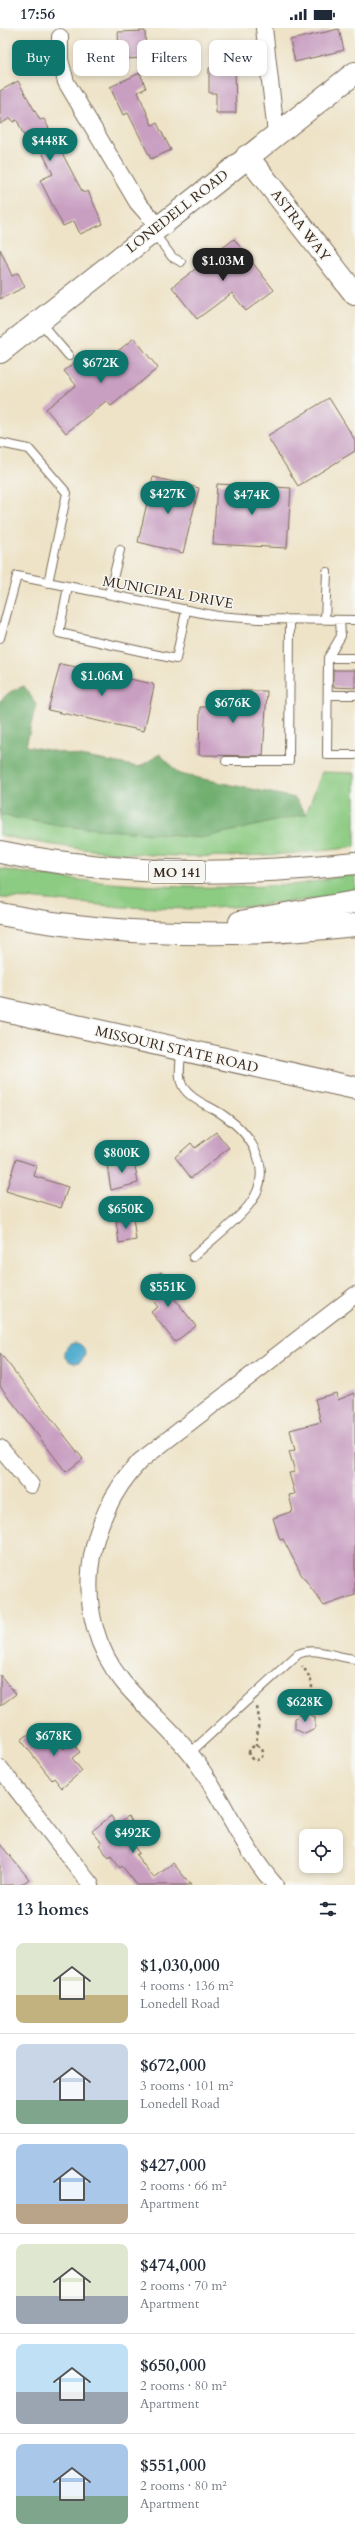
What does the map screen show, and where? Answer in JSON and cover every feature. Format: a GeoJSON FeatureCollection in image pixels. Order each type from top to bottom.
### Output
{"type":"FeatureCollection","features":[{"type":"Feature","properties":{"kind":"main road","name":"LONEDELL ROAD"},"geometry":{"type":"LineString","coordinates":[[0,352],[276,133],[355,73]]}},
{"type":"Feature","properties":{"kind":"main road","name":"ASTRA WAY"},"geometry":{"type":"LineString","coordinates":[[247,156],[355,294]]}},
{"type":"Feature","properties":{"kind":"main road","name":"MO 141"},"geometry":{"type":"LineString","coordinates":[[0,852],[59,862],[175,872],[255,870],[355,863]]}},
{"type":"Feature","properties":{"kind":"main road"},"geometry":{"type":"LineString","coordinates":[[174,933],[355,902]]}},
{"type":"Feature","properties":{"kind":"main road"},"geometry":{"type":"LineString","coordinates":[[0,914],[87,928],[174,933],[283,931],[355,925]]}},
{"type":"Feature","properties":{"kind":"main road","name":"MISSOURI STATE ROAD"},"geometry":{"type":"LineString","coordinates":[[0,1009],[355,1088]]}},
{"type":"Feature","properties":{"kind":"street"},"geometry":{"type":"LineString","coordinates":[[264,28],[276,133]]}},
{"type":"Feature","properties":{"kind":"street"},"geometry":{"type":"LineString","coordinates":[[60,37],[60,60],[66,82],[137,202],[155,229]]}},
{"type":"Feature","properties":{"kind":"street"},"geometry":{"type":"LineString","coordinates":[[275,1885],[245,1844],[217,1792],[190,1752],[123,1682],[101,1642],[90,1596],[89,1571],[95,1536],[105,1509],[118,1486],[140,1461],[355,1295]]}},
{"type":"Feature","properties":{"kind":"street"},"geometry":{"type":"LineString","coordinates":[[0,1448],[32,1485]]}},
{"type":"Feature","properties":{"kind":"street"},"geometry":{"type":"LineString","coordinates":[[0,1768],[84,1882]]}},
{"type":"Feature","properties":{"kind":"lane"},"geometry":{"type":"LineString","coordinates":[[155,229],[172,257],[181,262]]}},
{"type":"Feature","properties":{"kind":"lane"},"geometry":{"type":"LineString","coordinates":[[39,320],[69,356]]}},
{"type":"Feature","properties":{"kind":"lane"},"geometry":{"type":"LineString","coordinates":[[0,443],[29,449],[67,493],[48,583]]}},
{"type":"Feature","properties":{"kind":"lane"},"geometry":{"type":"LineString","coordinates":[[109,594],[120,550]]}},
{"type":"Feature","properties":{"kind":"lane"},"geometry":{"type":"LineString","coordinates":[[325,619],[327,572]]}},
{"type":"Feature","properties":{"kind":"lane","name":"MUNICIPAL DRIVE"},"geometry":{"type":"LineString","coordinates":[[0,638],[16,576],[217,616],[290,620],[355,620]]}},
{"type":"Feature","properties":{"kind":"lane"},"geometry":{"type":"LineString","coordinates":[[68,587],[60,633],[176,659],[186,611]]}},
{"type":"Feature","properties":{"kind":"lane"},"geometry":{"type":"LineString","coordinates":[[226,761],[289,761],[290,620]]}},
{"type":"Feature","properties":{"kind":"lane"},"geometry":{"type":"LineString","coordinates":[[340,620],[341,636],[328,658],[327,755],[355,756]]}},
{"type":"Feature","properties":{"kind":"lane"},"geometry":{"type":"LineString","coordinates":[[328,658],[355,658]]}},
{"type":"Feature","properties":{"kind":"lane"},"geometry":{"type":"LineString","coordinates":[[328,695],[355,695]]}},
{"type":"Feature","properties":{"kind":"lane"},"geometry":{"type":"LineString","coordinates":[[181,1050],[180,1076],[183,1087],[200,1102],[224,1115],[251,1143],[261,1161],[262,1180],[249,1205],[193,1257]]}},
{"type":"Feature","properties":{"kind":"lane"},"geometry":{"type":"LineString","coordinates":[[190,1752],[298,1654],[313,1650],[345,1659],[355,1659]]}},
{"type":"Feature","properties":{"kind":"path"},"geometry":{"type":"LineString","coordinates":[[300,1665],[309,1676],[312,1688],[300,1714]]}},
{"type":"Feature","properties":{"kind":"path"},"geometry":{"type":"LineString","coordinates":[[256,1705],[259,1719],[256,1746]]}},
{"type":"Feature","properties":{"kind":"path"},"geometry":{"type":"LineString","coordinates":[[256,1746],[261,1748],[263,1754],[257,1760],[252,1758],[249,1753],[251,1748],[256,1746]]}},
{"type":"Feature","properties":{"kind":"green space"},"geometry":{"type":"Polygon","coordinates":[[[24,686],[36,704],[26,746],[139,767],[160,754],[179,774],[295,798],[306,814],[201,838],[61,826],[0,815],[0,701],[10,692],[24,686]]]}},
{"type":"Feature","properties":{"kind":"green space"},"geometry":{"type":"Polygon","coordinates":[[[322,772],[355,773],[355,847],[266,855],[177,856],[88,850],[0,835],[0,815],[61,826],[306,814],[322,772]]]}},
{"type":"Feature","properties":{"kind":"green space"},"geometry":{"type":"Polygon","coordinates":[[[0,869],[36,875],[107,883],[178,887],[250,887],[295,884],[355,874],[355,895],[250,906],[192,909],[122,907],[38,899],[0,898],[0,869]]]}},
{"type":"Feature","properties":{"kind":"water"},"geometry":{"type":"Polygon","coordinates":[[[75,1343],[82,1346],[85,1353],[82,1360],[75,1363],[68,1360],[65,1353],[68,1346],[75,1343]]]}},
{"type":"Feature","properties":{"kind":"building"},"geometry":{"type":"Polygon","coordinates":[[[339,29],[344,50],[295,62],[290,40],[339,29]]]}},
{"type":"Feature","properties":{"kind":"building"},"geometry":{"type":"Polygon","coordinates":[[[145,31],[145,40],[137,40],[137,58],[129,59],[129,40],[118,40],[118,32],[145,31]]]}},
{"type":"Feature","properties":{"kind":"building"},"geometry":{"type":"Polygon","coordinates":[[[137,74],[137,76],[141,76],[146,88],[138,92],[152,125],[157,123],[171,150],[151,159],[128,113],[123,115],[110,87],[137,74]]]}},
{"type":"Feature","properties":{"kind":"building"},"geometry":{"type":"Polygon","coordinates":[[[209,76],[235,76],[236,113],[216,113],[216,93],[209,93],[209,76]]]}},
{"type":"Feature","properties":{"kind":"building"},"geometry":{"type":"Polygon","coordinates":[[[18,81],[40,120],[44,119],[83,193],[88,191],[103,224],[80,234],[74,221],[63,226],[40,180],[53,174],[41,150],[32,154],[17,120],[13,122],[11,118],[0,124],[0,91],[18,81]]]}},
{"type":"Feature","properties":{"kind":"building"},"geometry":{"type":"Polygon","coordinates":[[[234,239],[274,290],[246,311],[232,293],[197,319],[172,287],[234,239]]]}},
{"type":"Feature","properties":{"kind":"building"},"geometry":{"type":"Polygon","coordinates":[[[0,249],[12,276],[18,273],[25,287],[0,299],[0,249]]]}},
{"type":"Feature","properties":{"kind":"building"},"geometry":{"type":"Polygon","coordinates":[[[134,338],[158,368],[111,406],[106,401],[66,433],[46,409],[76,385],[64,371],[84,355],[96,369],[134,338]]]}},
{"type":"Feature","properties":{"kind":"building"},"geometry":{"type":"Polygon","coordinates":[[[329,398],[355,440],[355,451],[298,486],[267,436],[329,398]]]}},
{"type":"Feature","properties":{"kind":"building"},"geometry":{"type":"Polygon","coordinates":[[[153,477],[199,488],[183,553],[138,542],[153,477]]]}},
{"type":"Feature","properties":{"kind":"building"},"geometry":{"type":"Polygon","coordinates":[[[217,484],[291,488],[287,548],[213,544],[217,484]]]}},
{"type":"Feature","properties":{"kind":"building"},"geometry":{"type":"Polygon","coordinates":[[[60,664],[117,674],[126,677],[125,678],[153,684],[154,687],[144,731],[48,710],[60,664]]]}},
{"type":"Feature","properties":{"kind":"building"},"geometry":{"type":"Polygon","coordinates":[[[333,670],[355,670],[355,688],[333,687],[333,670]]]}},
{"type":"Feature","properties":{"kind":"building"},"geometry":{"type":"Polygon","coordinates":[[[220,691],[267,691],[263,756],[199,755],[200,707],[208,707],[208,694],[220,694],[220,691]]]}},
{"type":"Feature","properties":{"kind":"building"},"geometry":{"type":"Polygon","coordinates":[[[216,1132],[229,1148],[191,1178],[175,1157],[191,1143],[195,1148],[216,1132]]]}},
{"type":"Feature","properties":{"kind":"building"},"geometry":{"type":"Polygon","coordinates":[[[16,1159],[37,1166],[34,1176],[68,1187],[61,1208],[6,1191],[16,1159]]]}},
{"type":"Feature","properties":{"kind":"building"},"geometry":{"type":"Polygon","coordinates":[[[134,1160],[138,1183],[111,1190],[107,1164],[134,1160]]]}},
{"type":"Feature","properties":{"kind":"building"},"geometry":{"type":"Polygon","coordinates":[[[133,1218],[136,1240],[119,1243],[116,1221],[133,1218]]]}},
{"type":"Feature","properties":{"kind":"building"},"geometry":{"type":"Polygon","coordinates":[[[161,1272],[177,1294],[173,1297],[196,1326],[175,1342],[151,1312],[158,1307],[142,1287],[161,1272]]]}},
{"type":"Feature","properties":{"kind":"building"},"geometry":{"type":"Polygon","coordinates":[[[0,1353],[83,1459],[66,1472],[0,1386],[0,1353]]]}},
{"type":"Feature","properties":{"kind":"building"},"geometry":{"type":"Polygon","coordinates":[[[336,1393],[338,1400],[355,1393],[355,1595],[324,1606],[301,1574],[283,1539],[280,1540],[273,1518],[293,1511],[289,1495],[295,1494],[289,1473],[295,1472],[289,1451],[295,1450],[290,1430],[321,1422],[315,1399],[336,1393]]]}},
{"type":"Feature","properties":{"kind":"building"},"geometry":{"type":"Polygon","coordinates":[[[0,1675],[16,1694],[0,1706],[0,1675]]]}},
{"type":"Feature","properties":{"kind":"building"},"geometry":{"type":"Polygon","coordinates":[[[305,1712],[315,1717],[315,1729],[305,1734],[295,1729],[295,1718],[305,1712]]]}},
{"type":"Feature","properties":{"kind":"building"},"geometry":{"type":"Polygon","coordinates":[[[36,1728],[49,1744],[56,1738],[64,1749],[72,1742],[80,1752],[72,1758],[82,1771],[62,1788],[54,1778],[52,1780],[21,1740],[36,1728]]]}},
{"type":"Feature","properties":{"kind":"building"},"geometry":{"type":"Polygon","coordinates":[[[111,1816],[117,1825],[128,1816],[141,1834],[131,1843],[139,1853],[136,1855],[154,1878],[173,1863],[191,1885],[137,1885],[122,1866],[120,1868],[111,1856],[109,1858],[99,1845],[102,1843],[92,1831],[111,1816]]]}},
{"type":"Feature","properties":{"kind":"building"},"geometry":{"type":"Polygon","coordinates":[[[0,1844],[29,1879],[21,1885],[0,1885],[0,1844]]]}}]}
